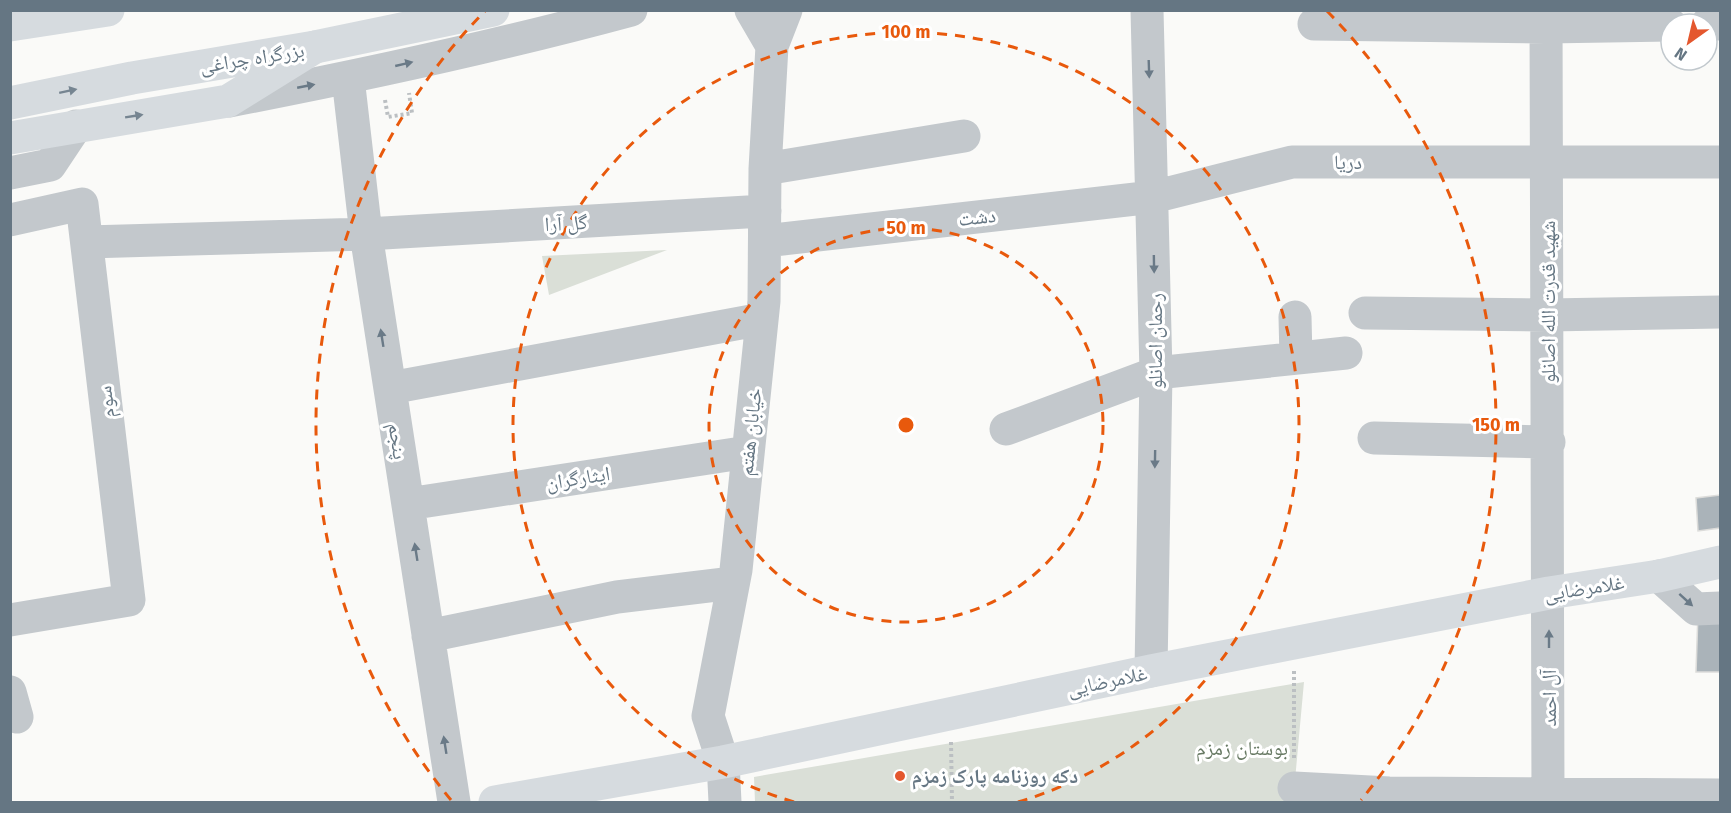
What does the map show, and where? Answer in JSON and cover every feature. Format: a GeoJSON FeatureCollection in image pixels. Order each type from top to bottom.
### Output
{"type":"FeatureCollection","features":[{"type":"Feature","properties":{"kind":"main road"},"geometry":{"type":"LineString","coordinates":[[10,25],[108,10]]}},
{"type":"Feature","properties":{"kind":"main road","name":"بزرگراه چراغی"},"geometry":{"type":"LineString","coordinates":[[10,103],[132,78],[315,47],[493,10]]}},
{"type":"Feature","properties":{"kind":"main road"},"geometry":{"type":"LineString","coordinates":[[10,138],[228,101],[315,47]]}},
{"type":"Feature","properties":{"kind":"main road","name":"غلامرضایی"},"geometry":{"type":"LineString","coordinates":[[495,802],[723,762],[1151,672],[1549,593],[1659,576],[1720,562]]}},
{"type":"Feature","properties":{"kind":"street"},"geometry":{"type":"LineString","coordinates":[[228,101],[348,78],[556,30],[631,10]]}},
{"type":"Feature","properties":{"kind":"street"},"geometry":{"type":"LineString","coordinates":[[751,10],[772,46]]}},
{"type":"Feature","properties":{"kind":"street","name":"خیابان هفتم"},"geometry":{"type":"LineString","coordinates":[[724,802],[723,762],[708,716],[733,583],[748,452],[762,320],[765,169],[772,46],[786,10]]}},
{"type":"Feature","properties":{"kind":"street","name":"رحمان اصانلو"},"geometry":{"type":"LineString","coordinates":[[1147,10],[1156,373],[1151,672]]}},
{"type":"Feature","properties":{"kind":"street"},"geometry":{"type":"LineString","coordinates":[[1314,24],[1546,19],[1659,24]]}},
{"type":"Feature","properties":{"kind":"street","name":"شهید قدرت الله اصانلو"},"geometry":{"type":"LineString","coordinates":[[1546,19],[1549,593]]}},
{"type":"Feature","properties":{"kind":"street","name":"پنجم"},"geometry":{"type":"LineString","coordinates":[[348,78],[366,234],[454,802]]}},
{"type":"Feature","properties":{"kind":"street"},"geometry":{"type":"LineString","coordinates":[[10,173],[50,165],[76,126]]}},
{"type":"Feature","properties":{"kind":"street"},"geometry":{"type":"LineString","coordinates":[[765,169],[964,136]]}},
{"type":"Feature","properties":{"kind":"street","name":"دریا"},"geometry":{"type":"LineString","coordinates":[[1153,197],[1292,162],[1720,162]]}},
{"type":"Feature","properties":{"kind":"street","name":"دشت"},"geometry":{"type":"LineString","coordinates":[[765,226],[1153,197]]}},
{"type":"Feature","properties":{"kind":"street","name":"سوم"},"geometry":{"type":"LineString","coordinates":[[10,220],[82,204],[129,600],[10,620]]}},
{"type":"Feature","properties":{"kind":"street","name":"گل آرا"},"geometry":{"type":"LineString","coordinates":[[87,242],[765,226]]}},
{"type":"Feature","properties":{"kind":"street"},"geometry":{"type":"LineString","coordinates":[[1365,313],[1548,315],[1720,312]]}},
{"type":"Feature","properties":{"kind":"street"},"geometry":{"type":"LineString","coordinates":[[1295,317],[1296,358]]}},
{"type":"Feature","properties":{"kind":"street"},"geometry":{"type":"LineString","coordinates":[[390,388],[762,320]]}},
{"type":"Feature","properties":{"kind":"street"},"geometry":{"type":"LineString","coordinates":[[1006,429],[1156,373],[1347,352]]}},
{"type":"Feature","properties":{"kind":"street"},"geometry":{"type":"LineString","coordinates":[[1374,438],[1549,442]]}},
{"type":"Feature","properties":{"kind":"street","name":"ایثارگران"},"geometry":{"type":"LineString","coordinates":[[408,504],[748,452]]}},
{"type":"Feature","properties":{"kind":"street"},"geometry":{"type":"LineString","coordinates":[[1659,576],[1696,609],[1720,608]]}},
{"type":"Feature","properties":{"kind":"street"},"geometry":{"type":"LineString","coordinates":[[428,636],[616,597],[733,583]]}},
{"type":"Feature","properties":{"kind":"street","name":"آل احمد"},"geometry":{"type":"LineString","coordinates":[[1549,593],[1549,799]]}},
{"type":"Feature","properties":{"kind":"street"},"geometry":{"type":"LineString","coordinates":[[1294,788],[1388,798],[1549,799],[1720,795]]}},
{"type":"Feature","properties":{"kind":"path"},"geometry":{"type":"LineString","coordinates":[[388,117],[412,113]]}},
{"type":"Feature","properties":{"kind":"path"},"geometry":{"type":"LineString","coordinates":[[1294,644],[1294,788]]}},
{"type":"Feature","properties":{"kind":"path"},"geometry":{"type":"LineString","coordinates":[[951,714],[952,802]]}},
{"type":"Feature","properties":{"kind":"green space"},"geometry":{"type":"Polygon","coordinates":[[[667,250],[549,295],[542,256],[667,250]]]}},
{"type":"Feature","properties":{"kind":"green space","name":"بوستان زمزم"},"geometry":{"type":"Polygon","coordinates":[[[1304,682],[1293,802],[755,802],[754,777],[1304,682]]]}},
{"type":"Feature","properties":{"kind":"building"},"geometry":{"type":"Polygon","coordinates":[[[1720,495],[1720,528],[1698,531],[1696,498],[1720,495]]]}},
{"type":"Feature","properties":{"kind":"building"},"geometry":{"type":"Polygon","coordinates":[[[1698,613],[1720,613],[1720,672],[1696,672],[1698,613]]]}},
{"type":"Feature","properties":{"kind":"place","name":"دکه روزنامه پارک زمزم"},"geometry":{"type":"Point","coordinates":[900,776]}}]}
